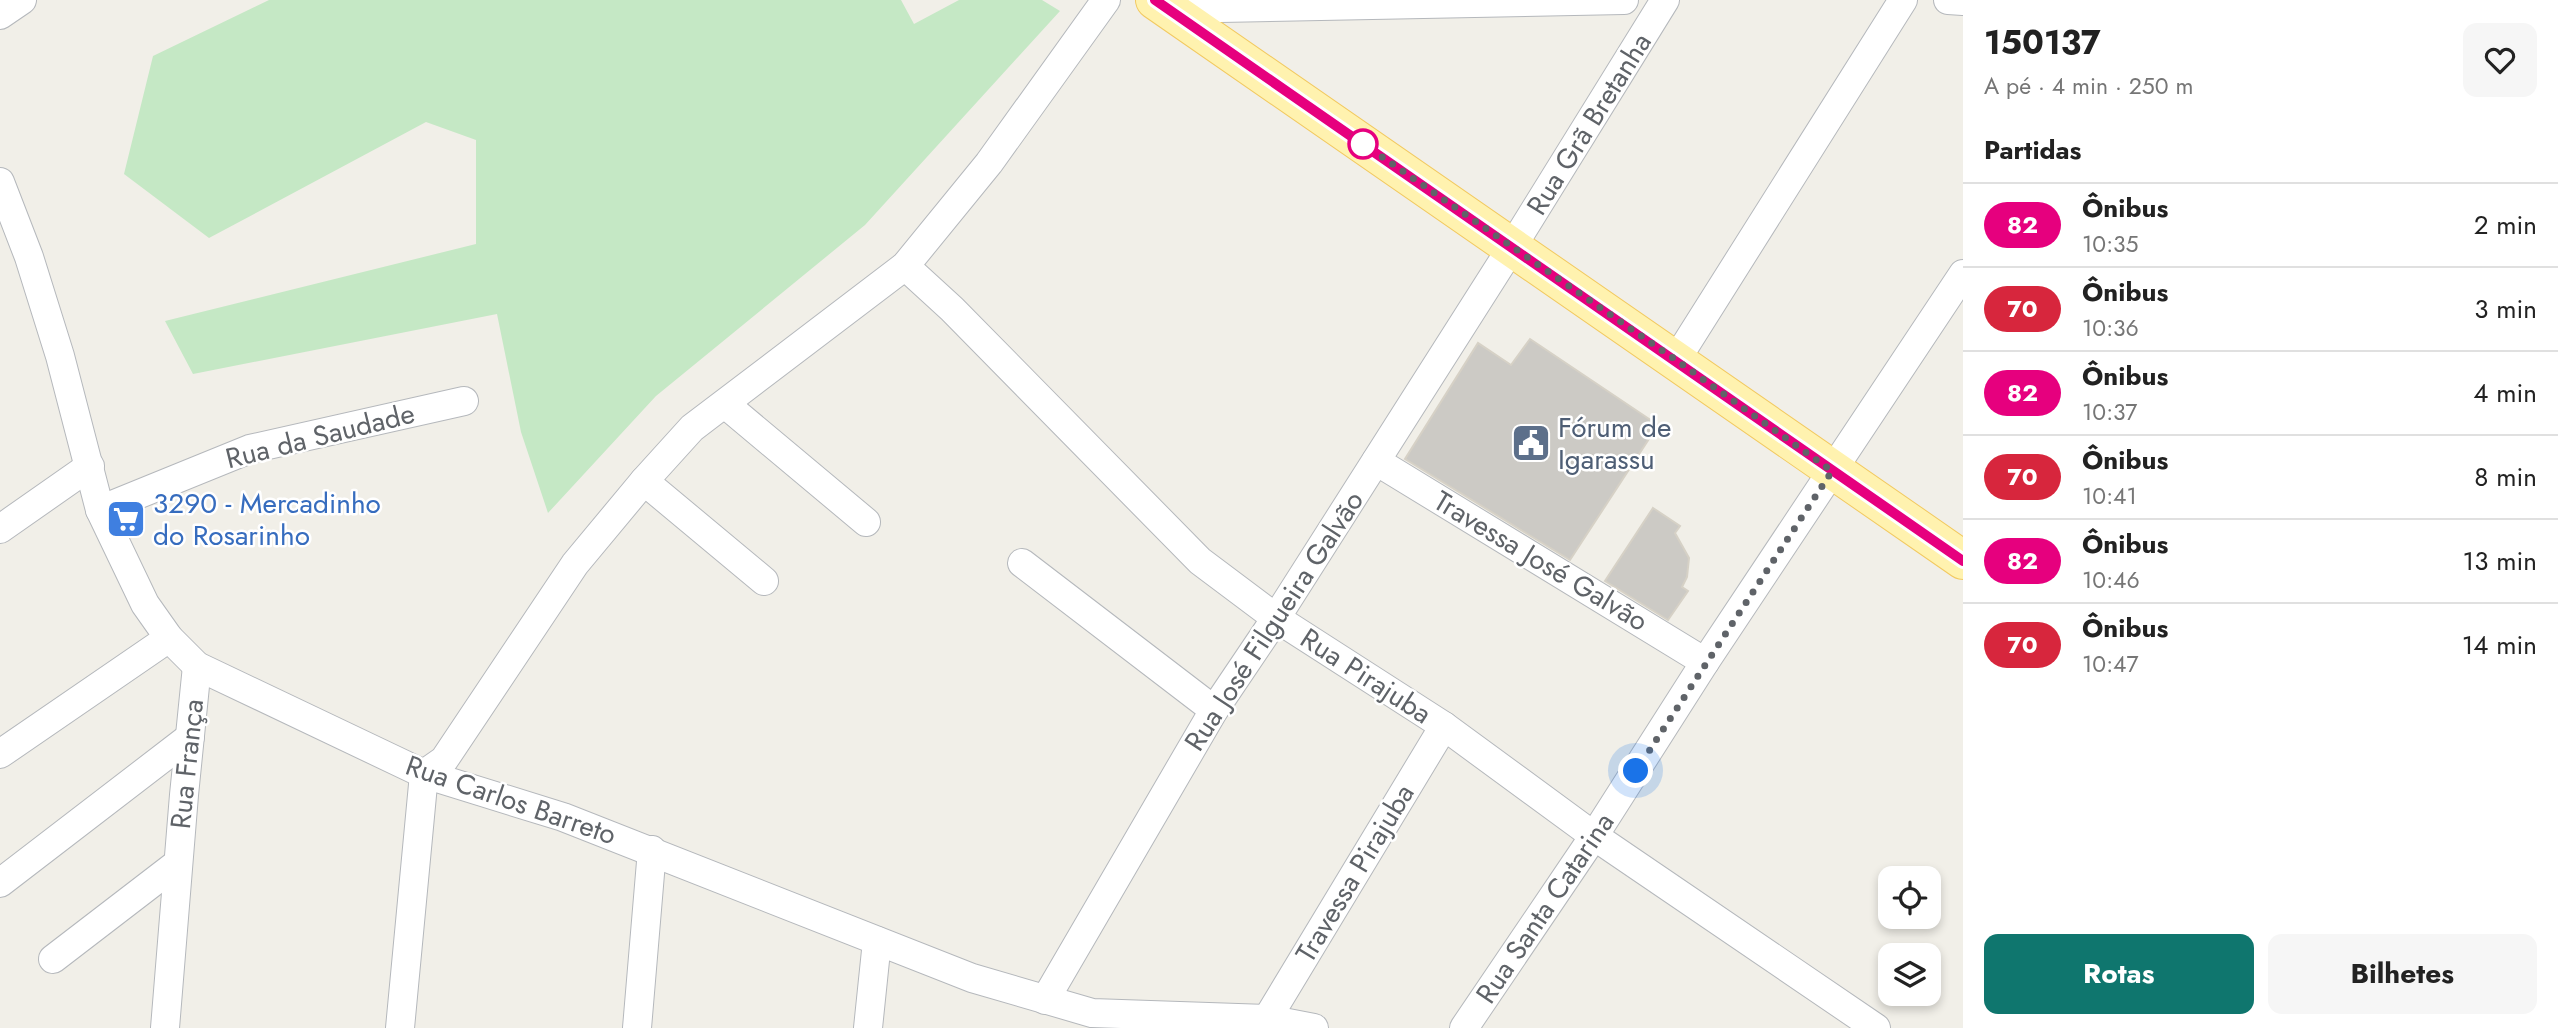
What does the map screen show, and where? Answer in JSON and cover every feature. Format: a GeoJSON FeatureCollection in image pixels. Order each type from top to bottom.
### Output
{"type":"FeatureCollection","features":[{"type":"Feature","properties":{"kind":"main road"},"geometry":{"type":"LineString","coordinates":[[1162,5],[1963,561]]}},
{"type":"Feature","properties":{"kind":"street"},"geometry":{"type":"LineString","coordinates":[[0,15],[22,0]]}},
{"type":"Feature","properties":{"kind":"street"},"geometry":{"type":"LineString","coordinates":[[400,1028],[424,774],[444,760],[575,564],[644,481],[692,428],[905,265],[989,163],[1106,0]]}},
{"type":"Feature","properties":{"kind":"street"},"geometry":{"type":"LineString","coordinates":[[1162,5],[1625,0]]}},
{"type":"Feature","properties":{"kind":"street","name":"Rua Grã Bretanha"},"geometry":{"type":"LineString","coordinates":[[1512,247],[1665,0]]}},
{"type":"Feature","properties":{"kind":"street"},"geometry":{"type":"LineString","coordinates":[[1676,360],[1903,0]]}},
{"type":"Feature","properties":{"kind":"street"},"geometry":{"type":"LineString","coordinates":[[1948,0],[1963,1]]}},
{"type":"Feature","properties":{"kind":"street","name":"Rua Carlos Barreto"},"geometry":{"type":"LineString","coordinates":[[0,182],[29,257],[60,356],[100,510],[145,604],[169,638],[197,666],[424,774],[563,817],[972,978],[1045,1000],[1092,1021],[1266,1019],[1314,1028]]}},
{"type":"Feature","properties":{"kind":"street","name":"Rua José Filgueira Galvão"},"geometry":{"type":"LineString","coordinates":[[1045,1000],[1214,710],[1276,618],[1512,247]]}},
{"type":"Feature","properties":{"kind":"street","name":"Rua Pirajuba"},"geometry":{"type":"LineString","coordinates":[[905,265],[952,309],[1200,561],[1276,618],[1444,726],[1594,836],[1876,1028]]}},
{"type":"Feature","properties":{"kind":"street","name":"Rua Santa Catarina"},"geometry":{"type":"LineString","coordinates":[[1464,1028],[1594,836],[1705,662],[1963,274]]}},
{"type":"Feature","properties":{"kind":"street","name":"Rua da Saudade"},"geometry":{"type":"LineString","coordinates":[[100,510],[250,449],[464,401]]}},
{"type":"Feature","properties":{"kind":"street"},"geometry":{"type":"LineString","coordinates":[[724,404],[866,522]]}},
{"type":"Feature","properties":{"kind":"street","name":"Travessa José Galvão"},"geometry":{"type":"LineString","coordinates":[[1376,461],[1705,662]]}},
{"type":"Feature","properties":{"kind":"street"},"geometry":{"type":"LineString","coordinates":[[0,529],[90,466]]}},
{"type":"Feature","properties":{"kind":"street"},"geometry":{"type":"LineString","coordinates":[[644,481],[764,581]]}},
{"type":"Feature","properties":{"kind":"street"},"geometry":{"type":"LineString","coordinates":[[1022,563],[1214,710]]}},
{"type":"Feature","properties":{"kind":"street"},"geometry":{"type":"LineString","coordinates":[[0,754],[169,638]]}},
{"type":"Feature","properties":{"kind":"street","name":"Rua França"},"geometry":{"type":"LineString","coordinates":[[165,1028],[197,666]]}},
{"type":"Feature","properties":{"kind":"street","name":"Travessa Pirajuba"},"geometry":{"type":"LineString","coordinates":[[1266,1019],[1444,726]]}},
{"type":"Feature","properties":{"kind":"street"},"geometry":{"type":"LineString","coordinates":[[0,883],[190,737]]}},
{"type":"Feature","properties":{"kind":"street"},"geometry":{"type":"LineString","coordinates":[[637,1028],[652,850]]}},
{"type":"Feature","properties":{"kind":"street","name":"Rua França"},"geometry":{"type":"LineString","coordinates":[[53,959],[178,863]]}},
{"type":"Feature","properties":{"kind":"street"},"geometry":{"type":"LineString","coordinates":[[868,1028],[877,941]]}},
{"type":"Feature","properties":{"kind":"green space"},"geometry":{"type":"Polygon","coordinates":[[[269,0],[901,0],[914,24],[959,0],[1042,0],[1060,11],[865,225],[656,396],[548,513],[521,432],[497,314],[193,374],[165,321],[476,244],[476,140],[426,122],[209,238],[124,174],[153,56],[269,0]]]}},
{"type":"Feature","properties":{"kind":"building","name":"Fórum de Igarassu"},"geometry":{"type":"Polygon","coordinates":[[[1530,339],[1658,425],[1570,560],[1405,459],[1478,343],[1511,365],[1530,339]]]}},
{"type":"Feature","properties":{"kind":"building"},"geometry":{"type":"Polygon","coordinates":[[[1653,508],[1680,526],[1675,533],[1689,558],[1687,577],[1682,587],[1688,591],[1668,620],[1605,581],[1653,508]]]}},
{"type":"Feature","properties":{"kind":"bus line","name":"82"},"geometry":{"type":"LineString","coordinates":[[1155,0],[1963,561]]}},
{"type":"Feature","properties":{"kind":"place","name":"Fórum de Igarassu"},"geometry":{"type":"Point","coordinates":[1531,443]}},
{"type":"Feature","properties":{"kind":"place","name":"3290 - Mercadinho do Rosarinho"},"geometry":{"type":"Point","coordinates":[126,519]}},
{"type":"Feature","properties":{"kind":"route"},"geometry":{"type":"LineString","coordinates":[[1363,144],[1352,136],[1832,471],[1636,771]]}}]}
